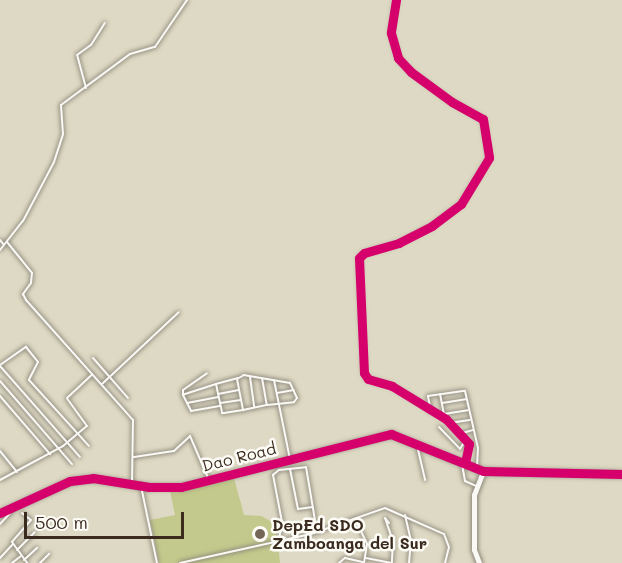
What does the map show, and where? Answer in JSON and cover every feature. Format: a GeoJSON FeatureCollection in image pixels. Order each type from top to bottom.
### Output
{"type":"FeatureCollection","features":[{"type":"Feature","properties":{"kind":"street"},"geometry":{"type":"LineString","coordinates":[[0,250],[23,221],[54,162],[63,134],[61,105],[130,54],[155,47],[186,0]]}},
{"type":"Feature","properties":{"kind":"street"},"geometry":{"type":"LineString","coordinates":[[396,0],[391,33],[398,58],[411,72],[456,105],[483,119],[489,158],[461,204],[432,226],[399,243],[364,253],[359,258],[366,376],[392,387],[431,413],[445,418]]}},
{"type":"Feature","properties":{"kind":"street"},"geometry":{"type":"LineString","coordinates":[[86,88],[77,55],[91,45],[105,23]]}},
{"type":"Feature","properties":{"kind":"street"},"geometry":{"type":"LineString","coordinates":[[0,240],[4,245]]}},
{"type":"Feature","properties":{"kind":"street"},"geometry":{"type":"LineString","coordinates":[[6,242],[32,273],[32,283],[24,297],[133,420],[132,484]]}},
{"type":"Feature","properties":{"kind":"street"},"geometry":{"type":"LineString","coordinates":[[102,384],[178,312]]}},
{"type":"Feature","properties":{"kind":"street"},"geometry":{"type":"LineString","coordinates":[[80,458],[0,365],[26,347],[38,362],[29,380],[89,446]]}},
{"type":"Feature","properties":{"kind":"street"},"geometry":{"type":"LineString","coordinates":[[93,358],[128,398]]}},
{"type":"Feature","properties":{"kind":"street"},"geometry":{"type":"LineString","coordinates":[[207,373],[183,390],[191,411],[241,400]]}},
{"type":"Feature","properties":{"kind":"street"},"geometry":{"type":"LineString","coordinates":[[0,480],[58,449],[88,424],[67,397],[92,375]]}},
{"type":"Feature","properties":{"kind":"street"},"geometry":{"type":"LineString","coordinates":[[183,394],[216,384],[237,378],[249,376],[292,384],[296,400],[223,413],[219,405],[216,384]]}},
{"type":"Feature","properties":{"kind":"street"},"geometry":{"type":"LineString","coordinates":[[249,376],[254,407]]}},
{"type":"Feature","properties":{"kind":"street"},"geometry":{"type":"LineString","coordinates":[[237,378],[243,410]]}},
{"type":"Feature","properties":{"kind":"street"},"geometry":{"type":"LineString","coordinates":[[262,378],[267,405]]}},
{"type":"Feature","properties":{"kind":"street"},"geometry":{"type":"LineString","coordinates":[[274,380],[290,459]]}},
{"type":"Feature","properties":{"kind":"street"},"geometry":{"type":"LineString","coordinates":[[0,381],[72,464]]}},
{"type":"Feature","properties":{"kind":"street"},"geometry":{"type":"LineString","coordinates":[[187,403],[239,390]]}},
{"type":"Feature","properties":{"kind":"street"},"geometry":{"type":"LineString","coordinates":[[277,393],[294,390]]}},
{"type":"Feature","properties":{"kind":"street"},"geometry":{"type":"LineString","coordinates":[[431,413],[427,396],[464,390],[473,430],[477,469]]}},
{"type":"Feature","properties":{"kind":"street"},"geometry":{"type":"LineString","coordinates":[[440,394],[445,418],[470,446],[463,462],[465,481],[477,486]]}},
{"type":"Feature","properties":{"kind":"street"},"geometry":{"type":"LineString","coordinates":[[0,396],[50,454]]}},
{"type":"Feature","properties":{"kind":"street"},"geometry":{"type":"LineString","coordinates":[[442,403],[466,399]]}},
{"type":"Feature","properties":{"kind":"street"},"geometry":{"type":"LineString","coordinates":[[444,414],[468,410]]}},
{"type":"Feature","properties":{"kind":"street"},"geometry":{"type":"LineString","coordinates":[[449,423],[471,420]]}},
{"type":"Feature","properties":{"kind":"street"},"geometry":{"type":"LineString","coordinates":[[439,427],[460,449],[466,439]]}},
{"type":"Feature","properties":{"kind":"street"},"geometry":{"type":"LineString","coordinates":[[459,434],[473,430]]}},
{"type":"Feature","properties":{"kind":"street","name":"Dao Road"},"geometry":{"type":"LineString","coordinates":[[2,512],[76,480],[102,479],[141,486],[171,488],[384,435],[396,434],[483,471],[622,474]]}},
{"type":"Feature","properties":{"kind":"street"},"geometry":{"type":"LineString","coordinates":[[134,457],[174,451],[190,436],[209,480]]}},
{"type":"Feature","properties":{"kind":"street"},"geometry":{"type":"LineString","coordinates":[[417,442],[425,480]]}},
{"type":"Feature","properties":{"kind":"street"},"geometry":{"type":"LineString","coordinates":[[0,451],[17,472]]}},
{"type":"Feature","properties":{"kind":"street"},"geometry":{"type":"LineString","coordinates":[[279,540],[282,522],[273,475],[290,469],[306,466],[317,532]]}},
{"type":"Feature","properties":{"kind":"street"},"geometry":{"type":"LineString","coordinates":[[290,469],[298,509],[313,507]]}},
{"type":"Feature","properties":{"kind":"street"},"geometry":{"type":"LineString","coordinates":[[476,562],[477,486],[483,471]]}},
{"type":"Feature","properties":{"kind":"street"},"geometry":{"type":"LineString","coordinates":[[141,486],[157,563]]}},
{"type":"Feature","properties":{"kind":"street"},"geometry":{"type":"LineString","coordinates":[[0,505],[2,512]]}},
{"type":"Feature","properties":{"kind":"street"},"geometry":{"type":"LineString","coordinates":[[0,524],[15,506]]}},
{"type":"Feature","properties":{"kind":"street"},"geometry":{"type":"LineString","coordinates":[[180,563],[317,532],[381,508],[405,515],[444,534],[449,547],[445,563]]}},
{"type":"Feature","properties":{"kind":"street"},"geometry":{"type":"LineString","coordinates":[[22,513],[31,520],[13,538],[13,544],[26,561],[37,548]]}},
{"type":"Feature","properties":{"kind":"street"},"geometry":{"type":"LineString","coordinates":[[405,515],[411,540],[409,563]]}},
{"type":"Feature","properties":{"kind":"street"},"geometry":{"type":"LineString","coordinates":[[339,563],[345,558],[364,563],[366,558],[367,541],[354,519]]}},
{"type":"Feature","properties":{"kind":"street"},"geometry":{"type":"LineString","coordinates":[[366,558],[392,563],[393,541],[388,523]]}},
{"type":"Feature","properties":{"kind":"street"},"geometry":{"type":"LineString","coordinates":[[16,550],[34,532]]}},
{"type":"Feature","properties":{"kind":"street"},"geometry":{"type":"LineString","coordinates":[[0,558],[13,544]]}},
{"type":"Feature","properties":{"kind":"street"},"geometry":{"type":"LineString","coordinates":[[40,563],[49,554]]}},
{"type":"Feature","properties":{"kind":"street"},"geometry":{"type":"LineString","coordinates":[[12,563],[21,556]]}},
{"type":"Feature","properties":{"kind":"green space"},"geometry":{"type":"Polygon","coordinates":[[[234,478],[244,515],[261,516],[276,524],[280,563],[159,563],[150,520],[175,515],[170,491],[234,478]]]}},
{"type":"Feature","properties":{"kind":"cycle path"},"geometry":{"type":"LineString","coordinates":[[396,0],[391,33],[398,58],[411,72],[452,102],[483,119],[489,158],[461,204],[432,226],[399,243],[364,253],[359,258],[364,373],[368,379],[392,386],[446,419],[469,444],[465,463]]}},
{"type":"Feature","properties":{"kind":"cycle path"},"geometry":{"type":"LineString","coordinates":[[0,513],[70,481],[93,478],[149,487],[181,487],[391,434],[483,471],[622,474]]}},
{"type":"Feature","properties":{"kind":"place","name":"DepEd SDO Zamboanga del Sur"},"geometry":{"type":"Point","coordinates":[260,534]}}]}
